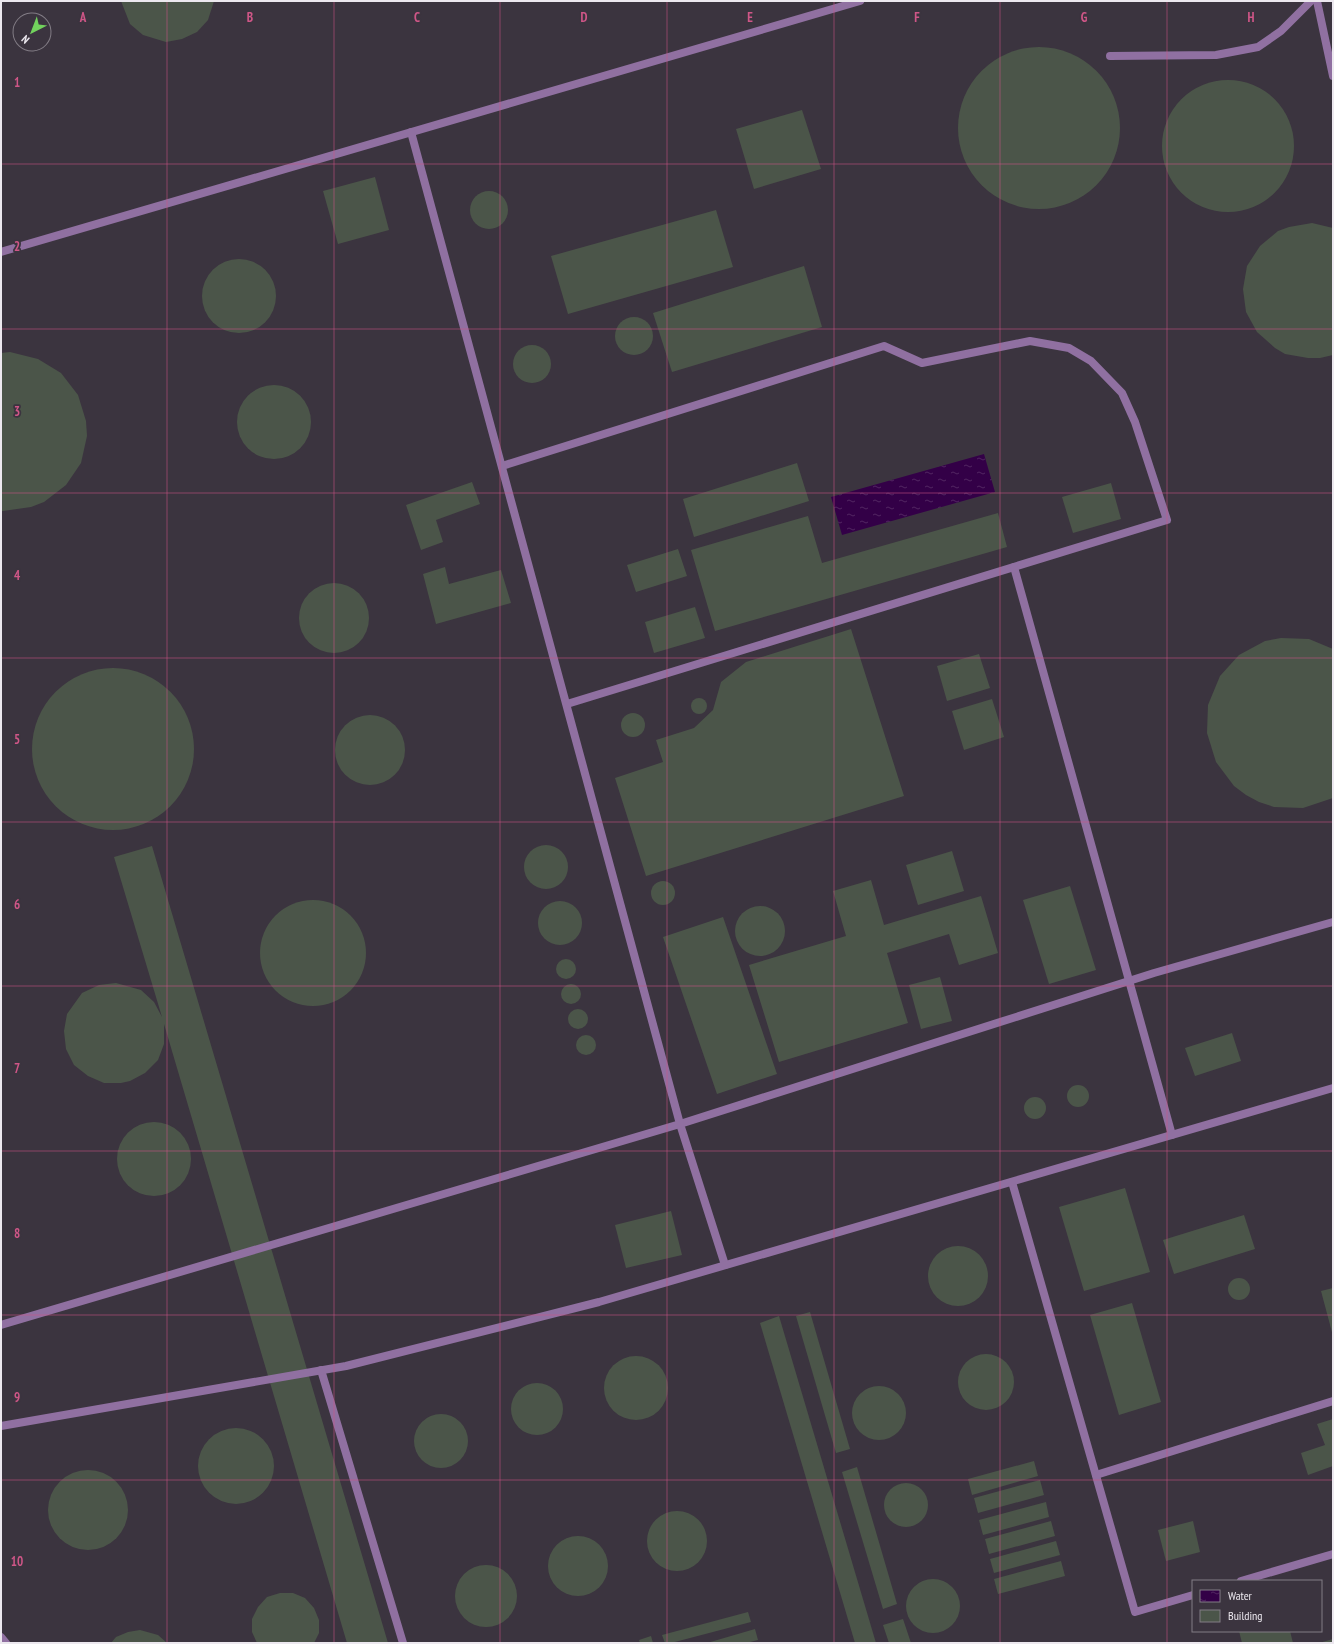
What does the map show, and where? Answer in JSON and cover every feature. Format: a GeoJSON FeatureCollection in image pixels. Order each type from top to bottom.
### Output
{"type":"FeatureCollection","features":[{"type":"Feature","properties":{"kind":"lane"},"geometry":{"type":"LineString","coordinates":[[1,252],[860,1]]}},
{"type":"Feature","properties":{"kind":"lane"},"geometry":{"type":"LineString","coordinates":[[1110,56],[1216,55],[1258,47],[1281,31],[1311,1]]}},
{"type":"Feature","properties":{"kind":"lane"},"geometry":{"type":"LineString","coordinates":[[1317,1],[1333,76]]}},
{"type":"Feature","properties":{"kind":"lane"},"geometry":{"type":"LineString","coordinates":[[411,132],[680,1124],[725,1265]]}},
{"type":"Feature","properties":{"kind":"lane"},"geometry":{"type":"LineString","coordinates":[[502,466],[884,346],[922,363],[1030,341],[1069,348],[1091,361],[1122,393],[1135,422],[1167,520],[566,704]]}},
{"type":"Feature","properties":{"kind":"lane"},"geometry":{"type":"LineString","coordinates":[[1014,567],[1172,1135]]}},
{"type":"Feature","properties":{"kind":"lane"},"geometry":{"type":"LineString","coordinates":[[1,1325],[680,1124],[1129,981],[1333,922]]}},
{"type":"Feature","properties":{"kind":"lane"},"geometry":{"type":"LineString","coordinates":[[1,1426],[346,1366],[591,1304],[1333,1089]]}},
{"type":"Feature","properties":{"kind":"lane"},"geometry":{"type":"LineString","coordinates":[[1012,1182],[1135,1612],[1192,1595]]}},
{"type":"Feature","properties":{"kind":"lane"},"geometry":{"type":"LineString","coordinates":[[321,1370],[403,1643]]}},
{"type":"Feature","properties":{"kind":"lane"},"geometry":{"type":"LineString","coordinates":[[1096,1475],[1333,1401]]}},
{"type":"Feature","properties":{"kind":"lane"},"geometry":{"type":"LineString","coordinates":[[1244,1580],[1333,1554]]}},
{"type":"Feature","properties":{"kind":"lane"},"geometry":{"type":"LineString","coordinates":[[1,1637],[6,1643]]}},
{"type":"Feature","properties":{"kind":"water"},"geometry":{"type":"Polygon","coordinates":[[[984,454],[995,492],[842,535],[831,497],[984,454]]]}},
{"type":"Feature","properties":{"kind":"building"},"geometry":{"type":"Polygon","coordinates":[[[121,1],[214,1],[208,20],[197,32],[182,39],[166,42],[143,35],[130,24],[121,1]]]}},
{"type":"Feature","properties":{"kind":"building"},"geometry":{"type":"Polygon","coordinates":[[[1039,47],[1055,49],[1070,54],[1084,61],[1096,71],[1106,83],[1113,97],[1118,112],[1120,128],[1118,144],[1113,159],[1106,173],[1096,185],[1084,195],[1070,202],[1055,207],[1039,209],[1023,207],[1008,202],[994,195],[982,185],[972,173],[965,159],[960,144],[958,128],[960,112],[965,97],[972,83],[982,71],[994,61],[1008,54],[1023,49],[1039,47]]]}},
{"type":"Feature","properties":{"kind":"building"},"geometry":{"type":"Polygon","coordinates":[[[1234,80],[1253,85],[1265,91],[1275,99],[1283,109],[1289,121],[1293,133],[1293,159],[1289,171],[1283,183],[1275,193],[1265,201],[1253,207],[1241,211],[1222,212],[1203,207],[1191,201],[1181,193],[1173,183],[1167,171],[1163,159],[1162,140],[1167,121],[1173,109],[1181,99],[1191,91],[1203,85],[1215,81],[1234,80]]]}},
{"type":"Feature","properties":{"kind":"building"},"geometry":{"type":"Polygon","coordinates":[[[802,110],[821,169],[754,189],[736,129],[802,110]]]}},
{"type":"Feature","properties":{"kind":"building"},"geometry":{"type":"Polygon","coordinates":[[[375,177],[389,230],[338,244],[323,191],[375,177]]]}},
{"type":"Feature","properties":{"kind":"building"},"geometry":{"type":"Polygon","coordinates":[[[489,191],[499,194],[505,200],[508,210],[505,220],[499,226],[489,229],[479,226],[473,220],[470,210],[473,200],[479,194],[489,191]]]}},
{"type":"Feature","properties":{"kind":"building"},"geometry":{"type":"Polygon","coordinates":[[[716,210],[733,267],[568,314],[551,256],[716,210]]]}},
{"type":"Feature","properties":{"kind":"building"},"geometry":{"type":"Polygon","coordinates":[[[1312,223],[1333,228],[1333,355],[1320,358],[1308,358],[1285,354],[1275,348],[1257,332],[1246,312],[1243,289],[1247,266],[1260,246],[1278,231],[1289,227],[1312,223]]]}},
{"type":"Feature","properties":{"kind":"building"},"geometry":{"type":"Polygon","coordinates":[[[239,259],[260,265],[270,275],[276,296],[270,317],[260,327],[239,333],[218,327],[208,317],[202,296],[208,275],[218,265],[239,259]]]}},
{"type":"Feature","properties":{"kind":"building"},"geometry":{"type":"Polygon","coordinates":[[[804,266],[822,327],[672,372],[653,313],[804,266]]]}},
{"type":"Feature","properties":{"kind":"building"},"geometry":{"type":"Polygon","coordinates":[[[634,317],[644,320],[650,326],[653,336],[650,346],[644,352],[634,355],[624,352],[618,346],[615,336],[618,326],[624,320],[634,317]]]}},
{"type":"Feature","properties":{"kind":"building"},"geometry":{"type":"Polygon","coordinates":[[[532,345],[542,348],[548,354],[551,364],[548,374],[542,380],[532,383],[522,380],[516,374],[513,364],[516,354],[522,348],[532,345]]]}},
{"type":"Feature","properties":{"kind":"building"},"geometry":{"type":"Polygon","coordinates":[[[10,352],[38,359],[61,373],[78,395],[86,421],[87,436],[81,463],[66,485],[44,502],[31,507],[1,511],[1,353],[10,352]]]}},
{"type":"Feature","properties":{"kind":"building"},"geometry":{"type":"Polygon","coordinates":[[[274,385],[295,391],[305,401],[311,422],[305,443],[295,453],[274,459],[253,453],[243,443],[237,422],[243,401],[253,391],[274,385]]]}},
{"type":"Feature","properties":{"kind":"building"},"geometry":{"type":"Polygon","coordinates":[[[797,463],[809,501],[694,537],[683,499],[797,463]]]}},
{"type":"Feature","properties":{"kind":"building"},"geometry":{"type":"Polygon","coordinates":[[[472,482],[480,504],[436,520],[443,542],[421,550],[406,505],[472,482]]]}},
{"type":"Feature","properties":{"kind":"building"},"geometry":{"type":"Polygon","coordinates":[[[1111,483],[1121,519],[1073,533],[1062,497],[1111,483]]]}},
{"type":"Feature","properties":{"kind":"building"},"geometry":{"type":"Polygon","coordinates":[[[998,513],[1007,547],[715,631],[691,550],[808,516],[822,563],[998,513]]]}},
{"type":"Feature","properties":{"kind":"building"},"geometry":{"type":"Polygon","coordinates":[[[678,549],[687,576],[636,592],[627,565],[678,549]]]}},
{"type":"Feature","properties":{"kind":"building"},"geometry":{"type":"Polygon","coordinates":[[[445,567],[449,584],[501,570],[511,603],[436,624],[423,574],[445,567]]]}},
{"type":"Feature","properties":{"kind":"building"},"geometry":{"type":"Polygon","coordinates":[[[327,583],[341,583],[354,589],[363,598],[369,611],[369,625],[359,643],[341,653],[327,653],[314,647],[305,638],[299,625],[299,611],[305,598],[314,589],[327,583]]]}},
{"type":"Feature","properties":{"kind":"building"},"geometry":{"type":"Polygon","coordinates":[[[695,607],[705,638],[654,653],[645,622],[695,607]]]}},
{"type":"Feature","properties":{"kind":"building"},"geometry":{"type":"Polygon","coordinates":[[[851,629],[904,796],[646,876],[615,778],[663,762],[656,740],[694,728],[713,710],[721,682],[746,662],[851,629]]]}},
{"type":"Feature","properties":{"kind":"building"},"geometry":{"type":"Polygon","coordinates":[[[1281,638],[1309,639],[1333,649],[1333,798],[1303,808],[1274,807],[1259,802],[1234,786],[1216,762],[1207,733],[1208,705],[1220,676],[1239,655],[1265,641],[1281,638]]]}},
{"type":"Feature","properties":{"kind":"building"},"geometry":{"type":"Polygon","coordinates":[[[979,654],[990,688],[947,701],[937,666],[979,654]]]}},
{"type":"Feature","properties":{"kind":"building"},"geometry":{"type":"Polygon","coordinates":[[[105,668],[121,668],[144,674],[164,686],[176,698],[191,725],[194,749],[191,773],[188,780],[176,800],[164,812],[137,827],[121,830],[105,830],[82,824],[62,812],[50,800],[35,773],[32,757],[32,741],[38,718],[50,698],[62,686],[89,671],[105,668]]]}},
{"type":"Feature","properties":{"kind":"building"},"geometry":{"type":"Polygon","coordinates":[[[696,698],[702,698],[707,703],[705,712],[702,714],[696,714],[691,709],[691,703],[696,698]]]}},
{"type":"Feature","properties":{"kind":"building"},"geometry":{"type":"Polygon","coordinates":[[[992,699],[1004,737],[964,750],[952,711],[992,699]]]}},
{"type":"Feature","properties":{"kind":"building"},"geometry":{"type":"Polygon","coordinates":[[[633,713],[638,714],[644,720],[644,730],[638,736],[633,737],[628,736],[622,730],[621,725],[622,720],[628,714],[633,713]]]}},
{"type":"Feature","properties":{"kind":"building"},"geometry":{"type":"Polygon","coordinates":[[[363,715],[377,715],[390,721],[399,730],[403,736],[405,750],[403,764],[395,775],[384,783],[377,785],[363,785],[356,783],[345,775],[337,764],[335,757],[335,743],[337,736],[345,725],[356,717],[363,715]]]}},
{"type":"Feature","properties":{"kind":"building"},"geometry":{"type":"Polygon","coordinates":[[[542,845],[550,845],[562,851],[568,863],[568,871],[562,883],[550,889],[542,889],[530,883],[524,871],[524,863],[530,851],[542,845]]]}},
{"type":"Feature","properties":{"kind":"building"},"geometry":{"type":"Polygon","coordinates":[[[152,846],[388,1643],[347,1643],[164,1024],[164,1044],[158,1060],[145,1073],[130,1081],[121,1083],[104,1083],[88,1076],[74,1065],[66,1049],[64,1031],[67,1014],[82,993],[99,985],[116,983],[141,990],[154,1002],[162,1017],[114,857],[152,846]]]}},
{"type":"Feature","properties":{"kind":"building"},"geometry":{"type":"Polygon","coordinates":[[[952,851],[964,891],[918,905],[906,865],[952,851]]]}},
{"type":"Feature","properties":{"kind":"building"},"geometry":{"type":"Polygon","coordinates":[[[871,880],[884,925],[981,896],[998,953],[959,965],[949,934],[887,953],[908,1023],[779,1062],[749,965],[846,936],[833,891],[871,880]]]}},
{"type":"Feature","properties":{"kind":"building"},"geometry":{"type":"Polygon","coordinates":[[[663,881],[668,882],[674,888],[674,898],[668,904],[663,905],[658,904],[652,898],[651,893],[652,888],[658,882],[663,881]]]}},
{"type":"Feature","properties":{"kind":"building"},"geometry":{"type":"Polygon","coordinates":[[[1070,886],[1096,970],[1049,984],[1023,900],[1070,886]]]}},
{"type":"Feature","properties":{"kind":"building"},"geometry":{"type":"Polygon","coordinates":[[[313,900],[333,904],[351,915],[362,933],[366,953],[362,973],[351,991],[333,1002],[313,1006],[293,1002],[275,991],[264,973],[260,953],[264,933],[275,915],[293,904],[313,900]]]}},
{"type":"Feature","properties":{"kind":"building"},"geometry":{"type":"Polygon","coordinates":[[[556,901],[564,901],[569,902],[576,907],[581,914],[581,932],[576,939],[569,944],[556,945],[548,942],[541,935],[538,927],[538,919],[541,911],[548,904],[556,901]]]}},
{"type":"Feature","properties":{"kind":"building"},"geometry":{"type":"Polygon","coordinates":[[[755,906],[765,906],[778,913],[785,926],[785,936],[778,949],[765,956],[755,956],[746,952],[739,945],[735,936],[735,926],[739,917],[746,910],[755,906]]]}},
{"type":"Feature","properties":{"kind":"building"},"geometry":{"type":"Polygon","coordinates":[[[723,917],[777,1074],[717,1094],[663,937],[723,917]]]}},
{"type":"Feature","properties":{"kind":"building"},"geometry":{"type":"Polygon","coordinates":[[[566,959],[573,962],[576,969],[573,976],[566,979],[559,976],[556,969],[559,962],[566,959]]]}},
{"type":"Feature","properties":{"kind":"building"},"geometry":{"type":"Polygon","coordinates":[[[940,977],[952,1021],[921,1029],[909,985],[940,977]]]}},
{"type":"Feature","properties":{"kind":"building"},"geometry":{"type":"Polygon","coordinates":[[[571,984],[578,987],[581,994],[578,1001],[571,1004],[564,1001],[561,994],[564,987],[571,984]]]}},
{"type":"Feature","properties":{"kind":"building"},"geometry":{"type":"Polygon","coordinates":[[[578,1009],[585,1012],[588,1019],[585,1026],[578,1029],[571,1026],[568,1019],[571,1012],[578,1009]]]}},
{"type":"Feature","properties":{"kind":"building"},"geometry":{"type":"Polygon","coordinates":[[[1232,1033],[1241,1061],[1195,1076],[1185,1048],[1232,1033]]]}},
{"type":"Feature","properties":{"kind":"building"},"geometry":{"type":"Polygon","coordinates":[[[586,1035],[593,1038],[596,1045],[593,1052],[586,1055],[579,1052],[576,1045],[579,1038],[586,1035]]]}},
{"type":"Feature","properties":{"kind":"building"},"geometry":{"type":"Polygon","coordinates":[[[1078,1085],[1086,1088],[1089,1096],[1086,1104],[1078,1107],[1070,1104],[1067,1096],[1070,1088],[1078,1085]]]}},
{"type":"Feature","properties":{"kind":"building"},"geometry":{"type":"Polygon","coordinates":[[[1035,1097],[1043,1100],[1046,1108],[1043,1116],[1035,1119],[1027,1116],[1024,1108],[1027,1100],[1035,1097]]]}},
{"type":"Feature","properties":{"kind":"building"},"geometry":{"type":"Polygon","coordinates":[[[154,1122],[168,1125],[180,1133],[188,1145],[191,1159],[188,1173],[180,1185],[168,1193],[154,1196],[140,1193],[128,1185],[120,1173],[117,1159],[120,1145],[128,1133],[140,1125],[154,1122]]]}},
{"type":"Feature","properties":{"kind":"building"},"geometry":{"type":"Polygon","coordinates":[[[1125,1188],[1150,1272],[1084,1291],[1059,1207],[1125,1188]]]}},
{"type":"Feature","properties":{"kind":"building"},"geometry":{"type":"Polygon","coordinates":[[[671,1211],[682,1255],[626,1268],[615,1225],[671,1211]]]}},
{"type":"Feature","properties":{"kind":"building"},"geometry":{"type":"Polygon","coordinates":[[[1244,1215],[1255,1249],[1174,1274],[1163,1240],[1244,1215]]]}},
{"type":"Feature","properties":{"kind":"building"},"geometry":{"type":"Polygon","coordinates":[[[958,1246],[974,1251],[979,1255],[983,1260],[988,1276],[983,1292],[979,1297],[974,1301],[958,1306],[942,1301],[937,1297],[933,1292],[928,1276],[933,1260],[937,1255],[942,1251],[958,1246]]]}},
{"type":"Feature","properties":{"kind":"building"},"geometry":{"type":"Polygon","coordinates":[[[1239,1278],[1247,1281],[1250,1289],[1247,1297],[1239,1300],[1231,1297],[1228,1289],[1231,1281],[1239,1278]]]}},
{"type":"Feature","properties":{"kind":"building"},"geometry":{"type":"Polygon","coordinates":[[[1333,1288],[1333,1336],[1321,1291],[1333,1288]]]}},
{"type":"Feature","properties":{"kind":"building"},"geometry":{"type":"Polygon","coordinates":[[[1132,1303],[1161,1402],[1119,1415],[1090,1315],[1132,1303]]]}},
{"type":"Feature","properties":{"kind":"building"},"geometry":{"type":"Polygon","coordinates":[[[810,1312],[850,1449],[836,1453],[796,1316],[810,1312]]]}},
{"type":"Feature","properties":{"kind":"building"},"geometry":{"type":"Polygon","coordinates":[[[779,1316],[876,1643],[855,1643],[760,1323],[779,1316]]]}},
{"type":"Feature","properties":{"kind":"building"},"geometry":{"type":"Polygon","coordinates":[[[986,1354],[997,1356],[1006,1362],[1012,1371],[1014,1382],[1012,1393],[1006,1402],[997,1408],[986,1410],[975,1408],[966,1402],[960,1393],[958,1382],[960,1371],[966,1362],[975,1356],[986,1354]]]}},
{"type":"Feature","properties":{"kind":"building"},"geometry":{"type":"Polygon","coordinates":[[[636,1356],[654,1362],[662,1370],[668,1388],[662,1406],[654,1414],[636,1420],[618,1414],[610,1406],[604,1388],[610,1370],[618,1362],[636,1356]]]}},
{"type":"Feature","properties":{"kind":"building"},"geometry":{"type":"Polygon","coordinates":[[[532,1383],[542,1383],[556,1390],[563,1404],[563,1414],[556,1428],[542,1435],[532,1435],[522,1431],[515,1424],[511,1414],[511,1404],[515,1394],[522,1387],[532,1383]]]}},
{"type":"Feature","properties":{"kind":"building"},"geometry":{"type":"Polygon","coordinates":[[[879,1386],[889,1388],[898,1394],[904,1403],[906,1413],[904,1423],[898,1432],[889,1438],[879,1440],[869,1438],[860,1432],[854,1423],[852,1413],[854,1403],[860,1394],[869,1388],[879,1386]]]}},
{"type":"Feature","properties":{"kind":"building"},"geometry":{"type":"Polygon","coordinates":[[[441,1414],[451,1416],[460,1422],[466,1431],[468,1441],[466,1451],[460,1460],[451,1466],[441,1468],[431,1466],[422,1460],[416,1451],[414,1441],[416,1431],[422,1422],[431,1416],[441,1414]]]}},
{"type":"Feature","properties":{"kind":"building"},"geometry":{"type":"Polygon","coordinates":[[[1333,1419],[1333,1466],[1308,1475],[1301,1453],[1325,1445],[1317,1424],[1333,1419]]]}},
{"type":"Feature","properties":{"kind":"building"},"geometry":{"type":"Polygon","coordinates":[[[229,1428],[243,1428],[257,1434],[268,1445],[274,1459],[274,1473],[271,1481],[263,1493],[257,1498],[243,1504],[229,1504],[215,1498],[204,1487],[198,1473],[198,1459],[204,1445],[215,1434],[229,1428]]]}},
{"type":"Feature","properties":{"kind":"building"},"geometry":{"type":"Polygon","coordinates":[[[1034,1461],[1038,1476],[972,1495],[968,1479],[1034,1461]]]}},
{"type":"Feature","properties":{"kind":"building"},"geometry":{"type":"Polygon","coordinates":[[[857,1467],[897,1604],[883,1609],[842,1472],[857,1467]]]}},
{"type":"Feature","properties":{"kind":"building"},"geometry":{"type":"Polygon","coordinates":[[[80,1470],[96,1470],[117,1481],[128,1502],[128,1518],[117,1539],[96,1550],[80,1550],[66,1544],[59,1539],[54,1532],[48,1518],[48,1502],[54,1488],[59,1481],[66,1476],[80,1470]]]}},
{"type":"Feature","properties":{"kind":"building"},"geometry":{"type":"Polygon","coordinates":[[[1040,1480],[1044,1495],[978,1513],[974,1498],[1040,1480]]]}},
{"type":"Feature","properties":{"kind":"building"},"geometry":{"type":"Polygon","coordinates":[[[906,1483],[918,1487],[924,1493],[928,1505],[924,1517],[918,1523],[906,1527],[894,1523],[888,1517],[884,1505],[888,1493],[894,1487],[906,1483]]]}},
{"type":"Feature","properties":{"kind":"building"},"geometry":{"type":"Polygon","coordinates":[[[1046,1502],[1049,1517],[983,1535],[979,1520],[1046,1502]]]}},
{"type":"Feature","properties":{"kind":"building"},"geometry":{"type":"Polygon","coordinates":[[[677,1511],[694,1516],[702,1524],[707,1541],[702,1558],[694,1566],[677,1571],[660,1566],[652,1558],[647,1541],[652,1524],[660,1516],[677,1511]]]}},
{"type":"Feature","properties":{"kind":"building"},"geometry":{"type":"Polygon","coordinates":[[[1051,1521],[1055,1536],[989,1554],[985,1539],[1051,1521]]]}},
{"type":"Feature","properties":{"kind":"building"},"geometry":{"type":"Polygon","coordinates":[[[1193,1521],[1200,1552],[1166,1561],[1158,1530],[1193,1521]]]}},
{"type":"Feature","properties":{"kind":"building"},"geometry":{"type":"Polygon","coordinates":[[[578,1536],[595,1541],[603,1549],[608,1566],[603,1583],[595,1591],[578,1596],[561,1591],[553,1583],[548,1566],[553,1549],[561,1541],[578,1536]]]}},
{"type":"Feature","properties":{"kind":"building"},"geometry":{"type":"Polygon","coordinates":[[[1056,1541],[1060,1555],[994,1573],[990,1559],[1056,1541]]]}},
{"type":"Feature","properties":{"kind":"building"},"geometry":{"type":"Polygon","coordinates":[[[1061,1561],[1065,1576],[998,1594],[994,1579],[1061,1561]]]}},
{"type":"Feature","properties":{"kind":"building"},"geometry":{"type":"Polygon","coordinates":[[[486,1565],[498,1567],[508,1574],[515,1584],[517,1596],[515,1608],[508,1618],[498,1625],[486,1627],[474,1625],[464,1618],[457,1608],[455,1596],[457,1584],[464,1574],[474,1567],[486,1565]]]}},
{"type":"Feature","properties":{"kind":"building"},"geometry":{"type":"Polygon","coordinates":[[[933,1579],[943,1581],[952,1587],[958,1596],[960,1606],[958,1616],[952,1625],[943,1631],[933,1633],[923,1631],[914,1625],[908,1616],[906,1606],[908,1596],[914,1587],[923,1581],[933,1579]]]}},
{"type":"Feature","properties":{"kind":"building"},"geometry":{"type":"Polygon","coordinates":[[[280,1593],[293,1593],[305,1598],[314,1608],[319,1620],[319,1633],[314,1643],[257,1643],[252,1632],[252,1619],[258,1607],[267,1597],[280,1593]]]}},
{"type":"Feature","properties":{"kind":"building"},"geometry":{"type":"Polygon","coordinates":[[[748,1612],[751,1622],[671,1643],[665,1643],[662,1635],[748,1612]]]}},
{"type":"Feature","properties":{"kind":"building"},"geometry":{"type":"Polygon","coordinates":[[[903,1619],[911,1643],[889,1643],[883,1625],[903,1619]]]}},
{"type":"Feature","properties":{"kind":"building"},"geometry":{"type":"Polygon","coordinates":[[[755,1629],[758,1640],[746,1643],[707,1643],[755,1629]]]}},
{"type":"Feature","properties":{"kind":"building"},"geometry":{"type":"Polygon","coordinates":[[[140,1630],[158,1635],[167,1643],[111,1643],[116,1637],[128,1632],[140,1630]]]}},
{"type":"Feature","properties":{"kind":"building"},"geometry":{"type":"Polygon","coordinates":[[[1239,1632],[1290,1632],[1293,1643],[1242,1643],[1239,1632]]]}},
{"type":"Feature","properties":{"kind":"building"},"geometry":{"type":"Polygon","coordinates":[[[651,1636],[653,1643],[640,1643],[639,1640],[651,1636]]]}},
{"type":"Feature","properties":{"kind":"building"},"geometry":{"type":"Polygon","coordinates":[[[1333,1639],[1333,1643],[1319,1643],[1333,1639]]]}}]}
